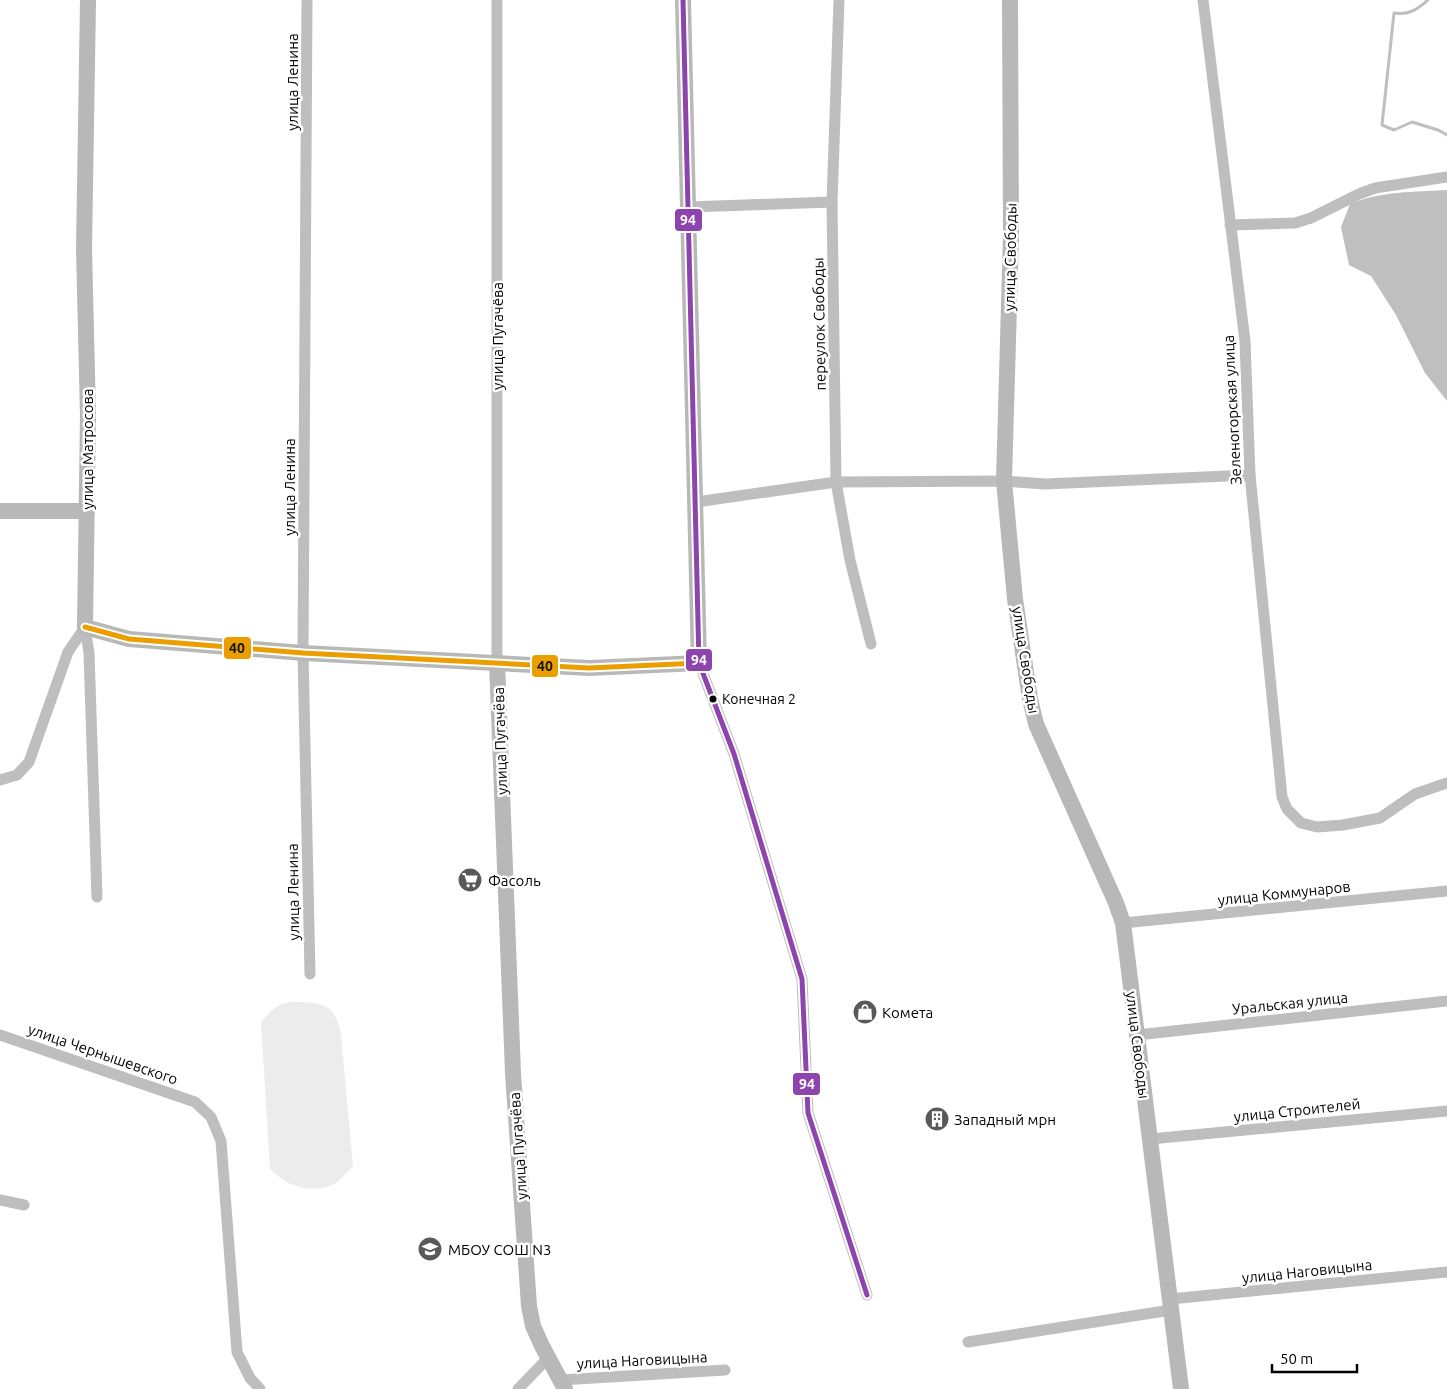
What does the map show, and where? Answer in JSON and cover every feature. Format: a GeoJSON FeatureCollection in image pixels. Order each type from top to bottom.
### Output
{"type":"FeatureCollection","features":[{"type":"Feature","properties":{"kind":"street","name":"улица Матросова"},"geometry":{"type":"LineString","coordinates":[[88,0],[84,249],[88,415],[85,626],[89,653],[96,898]]}},
{"type":"Feature","properties":{"kind":"street","name":"улица Ленина"},"geometry":{"type":"LineString","coordinates":[[307,0],[303,653],[310,974]]}},
{"type":"Feature","properties":{"kind":"street","name":"улица Пугачёва"},"geometry":{"type":"LineString","coordinates":[[497,0],[497,663],[513,1073],[529,1306],[533,1326],[563,1384]]}},
{"type":"Feature","properties":{"kind":"street"},"geometry":{"type":"LineString","coordinates":[[683,0],[700,663],[737,763],[802,979],[808,1113],[867,1295]]}},
{"type":"Feature","properties":{"kind":"street","name":"переулок Свободы"},"geometry":{"type":"LineString","coordinates":[[839,0],[832,202],[836,482],[850,560],[871,644]]}},
{"type":"Feature","properties":{"kind":"street","name":"улица Свободы"},"geometry":{"type":"LineString","coordinates":[[1010,0],[1011,235],[1004,481],[1015,599],[1030,699],[1036,724],[1116,903],[1123,923],[1181,1389]]}},
{"type":"Feature","properties":{"kind":"street","name":"Зеленогорская улица"},"geometry":{"type":"LineString","coordinates":[[1203,0],[1245,341],[1250,475],[1282,797],[1292,817],[1301,823],[1317,827],[1343,825],[1380,818],[1415,794],[1447,783]]}},
{"type":"Feature","properties":{"kind":"street"},"geometry":{"type":"LineString","coordinates":[[1230,225],[1294,223],[1311,218],[1358,194],[1375,188],[1447,177]]}},
{"type":"Feature","properties":{"kind":"street"},"geometry":{"type":"LineString","coordinates":[[689,207],[832,202]]}},
{"type":"Feature","properties":{"kind":"street"},"geometry":{"type":"LineString","coordinates":[[696,502],[836,482],[1004,481],[1062,484],[1250,475]]}},
{"type":"Feature","properties":{"kind":"street"},"geometry":{"type":"LineString","coordinates":[[0,511],[87,511]]}},
{"type":"Feature","properties":{"kind":"street"},"geometry":{"type":"LineString","coordinates":[[3,780],[24,771],[29,762],[68,652],[85,626],[129,639],[303,653],[589,668],[700,663]]}},
{"type":"Feature","properties":{"kind":"street","name":"улица Коммунаров"},"geometry":{"type":"LineString","coordinates":[[1123,923],[1447,891]]}},
{"type":"Feature","properties":{"kind":"street","name":"Уральская улица"},"geometry":{"type":"LineString","coordinates":[[1137,1034],[1447,1002]]}},
{"type":"Feature","properties":{"kind":"street","name":"улица Чернышевского"},"geometry":{"type":"LineString","coordinates":[[0,1035],[195,1102],[210,1117],[220,1141],[237,1352],[250,1378],[260,1389]]}},
{"type":"Feature","properties":{"kind":"street","name":"улица Строителей"},"geometry":{"type":"LineString","coordinates":[[1150,1139],[1447,1111]]}},
{"type":"Feature","properties":{"kind":"street"},"geometry":{"type":"LineString","coordinates":[[0,1200],[24,1204]]}},
{"type":"Feature","properties":{"kind":"street","name":"улица Наговицына"},"geometry":{"type":"LineString","coordinates":[[968,1342],[1170,1305],[1447,1272]]}},
{"type":"Feature","properties":{"kind":"street"},"geometry":{"type":"LineString","coordinates":[[518,1389],[548,1358]]}},
{"type":"Feature","properties":{"kind":"street","name":"улица Наговицына"},"geometry":{"type":"LineString","coordinates":[[563,1384],[725,1370]]}},
{"type":"Feature","properties":{"kind":"shaded area"},"geometry":{"type":"Polygon","coordinates":[[[1447,190],[1447,401],[1425,373],[1396,315],[1371,276],[1349,265],[1341,227],[1350,204],[1398,193],[1447,190]]]}},
{"type":"Feature","properties":{"kind":"shaded area"},"geometry":{"type":"Polygon","coordinates":[[[293,1002],[320,1004],[326,1007],[335,1017],[341,1035],[353,1166],[341,1179],[323,1188],[298,1187],[283,1180],[270,1169],[261,1022],[278,1006],[293,1002]]]}},
{"type":"Feature","properties":{"kind":"waterway"},"geometry":{"type":"LineString","coordinates":[[1428,0],[1412,11],[1394,13],[1382,125],[1394,130],[1412,122],[1438,130],[1447,135]]}},
{"type":"Feature","properties":{"kind":"transit line","name":"94"},"geometry":{"type":"LineString","coordinates":[[683,0],[699,663],[734,754],[802,979],[808,1113],[867,1295]]}},
{"type":"Feature","properties":{"kind":"transit line","name":"40"},"geometry":{"type":"LineString","coordinates":[[85,627],[129,639],[303,653],[589,668],[699,663]]}},
{"type":"Feature","properties":{"kind":"place","name":"Конечная 2"},"geometry":{"type":"Point","coordinates":[713,699]}},
{"type":"Feature","properties":{"kind":"place","name":"Фасоль"},"geometry":{"type":"Point","coordinates":[470,880]}},
{"type":"Feature","properties":{"kind":"place","name":"Комета"},"geometry":{"type":"Point","coordinates":[865,1012]}},
{"type":"Feature","properties":{"kind":"place","name":"Западный мрн"},"geometry":{"type":"Point","coordinates":[937,1119]}},
{"type":"Feature","properties":{"kind":"place","name":"МБОУ СОШ N3"},"geometry":{"type":"Point","coordinates":[430,1249]}}]}
